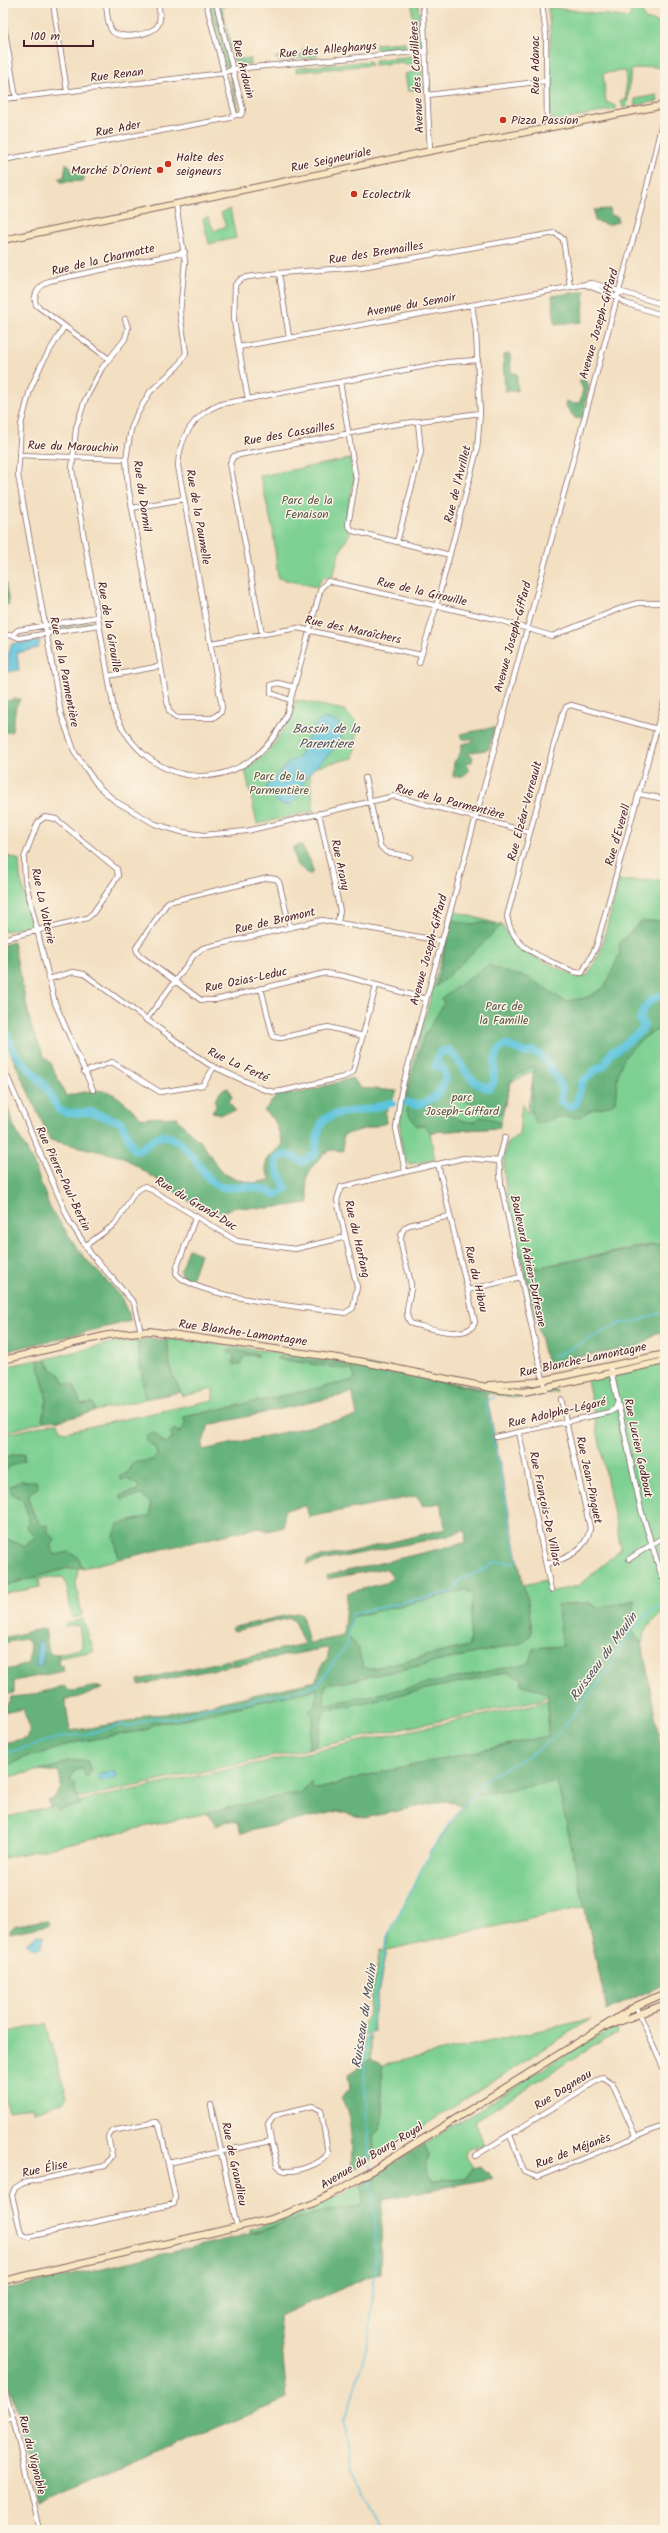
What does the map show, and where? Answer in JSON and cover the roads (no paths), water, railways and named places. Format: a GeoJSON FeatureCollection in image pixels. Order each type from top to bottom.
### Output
{"type":"FeatureCollection","features":[{"type":"Feature","properties":{"kind":"street"},"geometry":{"type":"LineString","coordinates":[[53,3],[67,91]]}},
{"type":"Feature","properties":{"kind":"street"},"geometry":{"type":"LineString","coordinates":[[106,3],[111,29],[117,35],[149,32],[156,28],[160,20],[158,3]]}},
{"type":"Feature","properties":{"kind":"street","name":"Rue Ardouin"},"geometry":{"type":"LineString","coordinates":[[206,3],[235,115],[241,115],[243,110],[216,3]]}},
{"type":"Feature","properties":{"kind":"street","name":"Avenue des Cordillères"},"geometry":{"type":"LineString","coordinates":[[423,3],[430,151]]}},
{"type":"Feature","properties":{"kind":"street","name":"Rue Adanac"},"geometry":{"type":"LineString","coordinates":[[542,3],[546,35],[545,82],[547,128]]}},
{"type":"Feature","properties":{"kind":"street"},"geometry":{"type":"LineString","coordinates":[[3,20],[16,98]]}},
{"type":"Feature","properties":{"kind":"street","name":"Rue des Alleghanys"},"geometry":{"type":"LineString","coordinates":[[233,69],[425,51]]}},
{"type":"Feature","properties":{"kind":"street","name":"Rue Renan"},"geometry":{"type":"LineString","coordinates":[[3,99],[224,73],[233,69]]}},
{"type":"Feature","properties":{"kind":"street"},"geometry":{"type":"LineString","coordinates":[[428,95],[545,82]]}},
{"type":"Feature","properties":{"kind":"street","name":"Rue Seigneuriale"},"geometry":{"type":"LineString","coordinates":[[3,240],[430,151],[665,105]]}},
{"type":"Feature","properties":{"kind":"street","name":"Avenue Joseph-Giffard"},"geometry":{"type":"LineString","coordinates":[[406,1171],[396,1128],[396,1118],[426,999],[526,628],[658,147],[665,110]]}},
{"type":"Feature","properties":{"kind":"street","name":"Rue Ader"},"geometry":{"type":"LineString","coordinates":[[3,160],[230,118],[235,115]]}},
{"type":"Feature","properties":{"kind":"street","name":"Rue du Dormil"},"geometry":{"type":"LineString","coordinates":[[161,666],[132,508],[126,459],[131,429],[142,404],[163,378],[178,366],[186,353],[180,313],[184,285],[184,252],[176,204]]}},
{"type":"Feature","properties":{"kind":"street","name":"Rue des Bremailles"},"geometry":{"type":"LineString","coordinates":[[248,399],[233,307],[235,285],[241,279],[279,273],[361,268],[555,233],[563,238],[570,286]]}},
{"type":"Feature","properties":{"kind":"street","name":"Rue de la Charmotte"},"geometry":{"type":"LineString","coordinates":[[108,359],[36,305],[35,295],[42,285],[49,281],[184,252]]}},
{"type":"Feature","properties":{"kind":"street"},"geometry":{"type":"LineString","coordinates":[[279,273],[289,337]]}},
{"type":"Feature","properties":{"kind":"street","name":"Avenue du Semoir"},"geometry":{"type":"LineString","coordinates":[[239,347],[592,283],[665,305]]}},
{"type":"Feature","properties":{"kind":"street","name":"Avenue du Semoir"},"geometry":{"type":"LineString","coordinates":[[586,285],[617,297],[625,303],[665,316]]}},
{"type":"Feature","properties":{"kind":"street","name":"Rue de l'Avrillet"},"geometry":{"type":"LineString","coordinates":[[418,663],[436,607],[474,466],[480,412],[478,360],[472,305]]}},
{"type":"Feature","properties":{"kind":"street","name":"Rue de la Girouille"},"geometry":{"type":"LineString","coordinates":[[125,319],[128,328],[125,339],[108,359],[85,400],[76,428],[73,457],[74,488],[114,710],[129,741],[152,762],[169,770],[191,775],[216,775],[230,771],[253,759],[272,741],[280,729],[290,700],[321,588],[328,582],[526,628],[552,636],[624,607],[638,603],[665,603]]}},
{"type":"Feature","properties":{"kind":"street","name":"Rue de la Parmentière"},"geometry":{"type":"LineString","coordinates":[[64,327],[41,365],[30,390],[21,425],[19,455],[21,498],[66,733],[86,772],[114,801],[155,824],[182,832],[204,835],[247,831],[394,796],[529,832]]}},
{"type":"Feature","properties":{"kind":"street","name":"Rue de la Paumelle"},"geometry":{"type":"LineString","coordinates":[[161,666],[172,716],[184,720],[217,716],[222,707],[178,466],[181,445],[185,436],[199,416],[210,408],[248,399],[448,362],[478,360]]}},
{"type":"Feature","properties":{"kind":"street"},"geometry":{"type":"LineString","coordinates":[[340,382],[356,479],[348,525],[353,531],[450,555]]}},
{"type":"Feature","properties":{"kind":"street","name":"Rue des Cassailles"},"geometry":{"type":"LineString","coordinates":[[262,634],[231,459],[238,454],[349,433],[457,414],[480,412]]}},
{"type":"Feature","properties":{"kind":"street"},"geometry":{"type":"LineString","coordinates":[[397,542],[421,452],[418,422]]}},
{"type":"Feature","properties":{"kind":"street","name":"Rue du Marouchin"},"geometry":{"type":"LineString","coordinates":[[19,455],[126,459]]}},
{"type":"Feature","properties":{"kind":"street"},"geometry":{"type":"LineString","coordinates":[[132,508],[184,499]]}},
{"type":"Feature","properties":{"kind":"street"},"geometry":{"type":"LineString","coordinates":[[12,635],[18,630],[97,617]]}},
{"type":"Feature","properties":{"kind":"street"},"geometry":{"type":"LineString","coordinates":[[3,636],[12,635],[19,638],[98,625]]}},
{"type":"Feature","properties":{"kind":"street","name":"Rue des Maraîchers"},"geometry":{"type":"LineString","coordinates":[[211,643],[289,629],[309,630],[421,656]]}},
{"type":"Feature","properties":{"kind":"street"},"geometry":{"type":"LineString","coordinates":[[108,676],[161,666]]}},
{"type":"Feature","properties":{"kind":"street"},"geometry":{"type":"LineString","coordinates":[[290,700],[271,693],[270,685],[278,683],[294,687]]}},
{"type":"Feature","properties":{"kind":"street","name":"Rue d'Everell"},"geometry":{"type":"LineString","coordinates":[[582,973],[596,947],[665,699]]}},
{"type":"Feature","properties":{"kind":"street","name":"Rue Elzéar-Verreault"},"geometry":{"type":"LineString","coordinates":[[582,973],[574,972],[521,945],[509,927],[507,916],[529,832],[566,707],[579,706],[657,728]]}},
{"type":"Feature","properties":{"kind":"street"},"geometry":{"type":"LineString","coordinates":[[366,778],[370,801],[383,850],[410,857]]}},
{"type":"Feature","properties":{"kind":"street"},"geometry":{"type":"LineString","coordinates":[[639,794],[665,799]]}},
{"type":"Feature","properties":{"kind":"street","name":"Rue Arany"},"geometry":{"type":"LineString","coordinates":[[319,813],[340,911],[338,921]]}},
{"type":"Feature","properties":{"kind":"street","name":"Rue La Valterie"},"geometry":{"type":"LineString","coordinates":[[37,930],[87,918],[93,913],[118,872],[56,819],[45,817],[41,818],[33,830],[24,858],[25,880],[37,930],[55,1003],[92,1090]]}},
{"type":"Feature","properties":{"kind":"street","name":"Rue Ozias-Leduc"},"geometry":{"type":"LineString","coordinates":[[290,927],[279,882],[272,878],[168,902],[136,948],[139,955],[201,1000],[325,973],[426,999]]}},
{"type":"Feature","properties":{"kind":"street","name":"Rue de Bromont"},"geometry":{"type":"LineString","coordinates":[[146,1020],[199,950],[322,920],[338,921],[365,929],[442,941]]}},
{"type":"Feature","properties":{"kind":"street"},"geometry":{"type":"LineString","coordinates":[[3,939],[37,930]]}},
{"type":"Feature","properties":{"kind":"street","name":"Rue La Ferté"},"geometry":{"type":"LineString","coordinates":[[49,979],[73,972],[84,974],[146,1020],[214,1067],[274,1092],[294,1089],[349,1075],[353,1072],[376,986]]}},
{"type":"Feature","properties":{"kind":"street"},"geometry":{"type":"LineString","coordinates":[[260,988],[273,1037],[281,1038],[328,1027],[363,1036]]}},
{"type":"Feature","properties":{"kind":"street"},"geometry":{"type":"LineString","coordinates":[[84,1072],[112,1062],[153,1090],[166,1092],[203,1085],[214,1067]]}},
{"type":"Feature","properties":{"kind":"street","name":"Rue Pierre-Paul-Bertin"},"geometry":{"type":"LineString","coordinates":[[3,1067],[61,1203],[85,1246],[134,1303],[141,1332]]}},
{"type":"Feature","properties":{"kind":"street","name":"Boulevard Adrien-Dufresne"},"geometry":{"type":"LineString","coordinates":[[505,1137],[499,1161],[506,1209],[522,1277],[545,1389]]}},
{"type":"Feature","properties":{"kind":"street","name":"Rue du Harfang"},"geometry":{"type":"LineString","coordinates":[[196,1216],[177,1267],[176,1273],[182,1279],[222,1294],[346,1313],[353,1308],[357,1287],[337,1200],[341,1187],[464,1158],[499,1161]]}},
{"type":"Feature","properties":{"kind":"street","name":"Rue du Hibou"},"geometry":{"type":"LineString","coordinates":[[438,1164],[475,1322],[471,1329],[453,1332],[412,1324],[408,1321],[407,1312],[411,1286],[401,1242],[401,1231],[409,1225],[450,1216]]}},
{"type":"Feature","properties":{"kind":"street","name":"Rue du Grand-Duc"},"geometry":{"type":"LineString","coordinates":[[85,1246],[115,1224],[135,1192],[142,1186],[150,1188],[237,1241],[295,1249],[346,1237]]}},
{"type":"Feature","properties":{"kind":"street"},"geometry":{"type":"LineString","coordinates":[[468,1290],[522,1277]]}},
{"type":"Feature","properties":{"kind":"street","name":"Rue Blanche-Lamontagne"},"geometry":{"type":"LineString","coordinates":[[3,1360],[108,1335],[141,1332],[352,1360],[524,1392],[545,1389],[665,1354]]}},
{"type":"Feature","properties":{"kind":"street","name":"Rue Blanche-Lamontagne"},"geometry":{"type":"LineString","coordinates":[[481,1385],[516,1385],[665,1361]]}},
{"type":"Feature","properties":{"kind":"street","name":"Rue Lucien Godbout"},"geometry":{"type":"LineString","coordinates":[[611,1370],[650,1545],[662,1577]]}},
{"type":"Feature","properties":{"kind":"street","name":"Rue Jean-Pinguet"},"geometry":{"type":"LineString","coordinates":[[546,1564],[571,1555],[589,1537],[590,1528],[561,1399]]}},
{"type":"Feature","properties":{"kind":"street","name":"Rue Adolphe-Légaré"},"geometry":{"type":"LineString","coordinates":[[496,1437],[610,1412],[615,1409],[617,1402]]}},
{"type":"Feature","properties":{"kind":"street","name":"Rue François-De Villars"},"geometry":{"type":"LineString","coordinates":[[519,1432],[551,1590]]}},
{"type":"Feature","properties":{"kind":"street"},"geometry":{"type":"LineString","coordinates":[[629,1559],[665,1536]]}},
{"type":"Feature","properties":{"kind":"street","name":"Avenue du Bourg-Royal"},"geometry":{"type":"LineString","coordinates":[[3,2281],[238,2227],[293,2211],[335,2193],[592,2032],[636,2006],[665,1993]]}},
{"type":"Feature","properties":{"kind":"street","name":"Avenue du Bourg-Royal"},"geometry":{"type":"LineString","coordinates":[[592,2032],[665,2004]]}},
{"type":"Feature","properties":{"kind":"street"},"geometry":{"type":"LineString","coordinates":[[636,2006],[665,2072]]}},
{"type":"Feature","properties":{"kind":"street","name":"Rue Dagneau"},"geometry":{"type":"LineString","coordinates":[[475,2156],[603,2078],[612,2084],[636,2137]]}},
{"type":"Feature","properties":{"kind":"street","name":"Rue de Grandlieu"},"geometry":{"type":"LineString","coordinates":[[211,2105],[238,2227]]}},
{"type":"Feature","properties":{"kind":"street"},"geometry":{"type":"LineString","coordinates":[[313,2106],[321,2110],[328,2149],[324,2158],[308,2166],[284,2171],[277,2165],[271,2141],[268,2124],[274,2115],[313,2106]]}},
{"type":"Feature","properties":{"kind":"street","name":"Rue Élise"},"geometry":{"type":"LineString","coordinates":[[156,2122],[160,2127],[168,2163],[175,2196],[171,2206],[28,2237],[21,2234],[12,2195],[14,2188],[23,2184],[105,2166],[112,2156],[108,2137],[112,2131],[156,2122]]}},
{"type":"Feature","properties":{"kind":"street","name":"Rue de Méjanès"},"geometry":{"type":"LineString","coordinates":[[510,2135],[524,2172],[537,2177],[665,2125]]}},
{"type":"Feature","properties":{"kind":"street"},"geometry":{"type":"LineString","coordinates":[[168,2163],[271,2141]]}},
{"type":"Feature","properties":{"kind":"street","name":"Rue du Vignoble"},"geometry":{"type":"LineString","coordinates":[[3,2386],[13,2418],[39,2530]]}},
{"type":"Feature","properties":{"kind":"street"},"geometry":{"type":"LineString","coordinates":[[3,2421],[13,2418]]}},
{"type":"Feature","properties":{"kind":"water"},"geometry":{"type":"Polygon","coordinates":[[[40,641],[38,648],[17,653],[19,670],[7,672],[11,644],[40,641]]]}},
{"type":"Feature","properties":{"kind":"water","name":"Bassin de la Parentiere"},"geometry":{"type":"Polygon","coordinates":[[[323,718],[337,722],[342,728],[342,736],[338,744],[308,775],[295,801],[288,805],[281,804],[271,796],[266,787],[290,761],[298,758],[316,723],[323,718]]]}},
{"type":"Feature","properties":{"kind":"water"},"geometry":{"type":"Polygon","coordinates":[[[41,1639],[44,1655],[41,1666],[36,1667],[37,1644],[41,1639]]]}},
{"type":"Feature","properties":{"kind":"water"},"geometry":{"type":"Polygon","coordinates":[[[112,1771],[117,1774],[116,1779],[100,1780],[97,1777],[100,1773],[112,1771]]]}},
{"type":"Feature","properties":{"kind":"water"},"geometry":{"type":"Polygon","coordinates":[[[38,1935],[44,1937],[42,1946],[34,1949],[26,1943],[38,1935]]]}},
{"type":"Feature","properties":{"kind":"waterway"},"geometry":{"type":"LineString","coordinates":[[3,665],[8,656],[6,645]]}},
{"type":"Feature","properties":{"kind":"waterway"},"geometry":{"type":"LineString","coordinates":[[406,1102],[421,1104],[435,1096],[440,1090],[444,1083],[445,1075],[443,1068],[435,1066],[440,1052],[449,1050],[475,1082],[489,1088],[493,1084],[496,1057],[501,1048],[506,1045],[526,1053],[534,1051],[544,1058],[562,1089],[561,1102],[570,1107],[576,1104],[582,1082],[598,1068],[603,1067],[612,1051],[617,1050],[642,1030],[644,1025],[640,1021],[641,1016],[648,1003],[651,1000],[665,994]]}},
{"type":"Feature","properties":{"kind":"waterway"},"geometry":{"type":"LineString","coordinates":[[3,1024],[13,1051],[45,1086],[59,1110],[68,1113],[91,1112],[121,1122],[135,1151],[143,1148],[157,1137],[166,1136],[174,1139],[182,1144],[211,1181],[220,1187],[252,1187],[278,1195],[286,1188],[277,1169],[276,1160],[283,1155],[290,1155],[303,1162],[316,1153],[319,1128],[323,1121],[336,1114],[392,1103]]}},
{"type":"Feature","properties":{"kind":"waterway"},"geometry":{"type":"LineString","coordinates":[[661,1337],[665,1311]]}},
{"type":"Feature","properties":{"kind":"waterway"},"geometry":{"type":"LineString","coordinates":[[553,1357],[622,1323],[635,1322],[665,1311]]}},
{"type":"Feature","properties":{"kind":"waterway"},"geometry":{"type":"LineString","coordinates":[[3,1754],[64,1736],[83,1735],[123,1725],[127,1727],[154,1718],[175,1719],[207,1707],[238,1703],[309,1688],[319,1683],[347,1644],[352,1615],[358,1612],[453,1592],[461,1579],[488,1568],[492,1564],[497,1562],[514,1563],[517,1559],[486,1401],[495,1397]]}},
{"type":"Feature","properties":{"kind":"waterway","name":"Ruisseau du Moulin"},"geometry":{"type":"LineString","coordinates":[[370,2171],[364,2064],[386,1940],[430,1852],[455,1815],[487,1778],[536,1751],[558,1734],[609,1670],[625,1640],[647,1615],[665,1602]]}},
{"type":"Feature","properties":{"kind":"waterway","name":"Ruisseau du Moulin"},"geometry":{"type":"LineString","coordinates":[[370,2174],[375,2219],[376,2258],[369,2339],[345,2421],[349,2468],[382,2530]]}},
{"type":"Feature","properties":{"kind":"place","name":"Pizza Passion"},"geometry":{"type":"Point","coordinates":[503,120]}},
{"type":"Feature","properties":{"kind":"place","name":"Halte des seigneurs"},"geometry":{"type":"Point","coordinates":[168,164]}},
{"type":"Feature","properties":{"kind":"place","name":"Marché D'Orient"},"geometry":{"type":"Point","coordinates":[160,170]}},
{"type":"Feature","properties":{"kind":"place","name":"Ecolectrik"},"geometry":{"type":"Point","coordinates":[354,194]}},
{"type":"Feature","properties":{"kind":"park label","name":"Parc de la Fenaison"},"geometry":{"type":"Point","coordinates":[307,507]}},
{"type":"Feature","properties":{"kind":"park label","name":"Parc de la Parmentière"},"geometry":{"type":"Point","coordinates":[279,783]}},
{"type":"Feature","properties":{"kind":"park label","name":"Parc de la Famille"},"geometry":{"type":"Point","coordinates":[504,1013]}},
{"type":"Feature","properties":{"kind":"park label","name":"parc Joseph-Giffard"},"geometry":{"type":"Point","coordinates":[462,1104]}}]}
